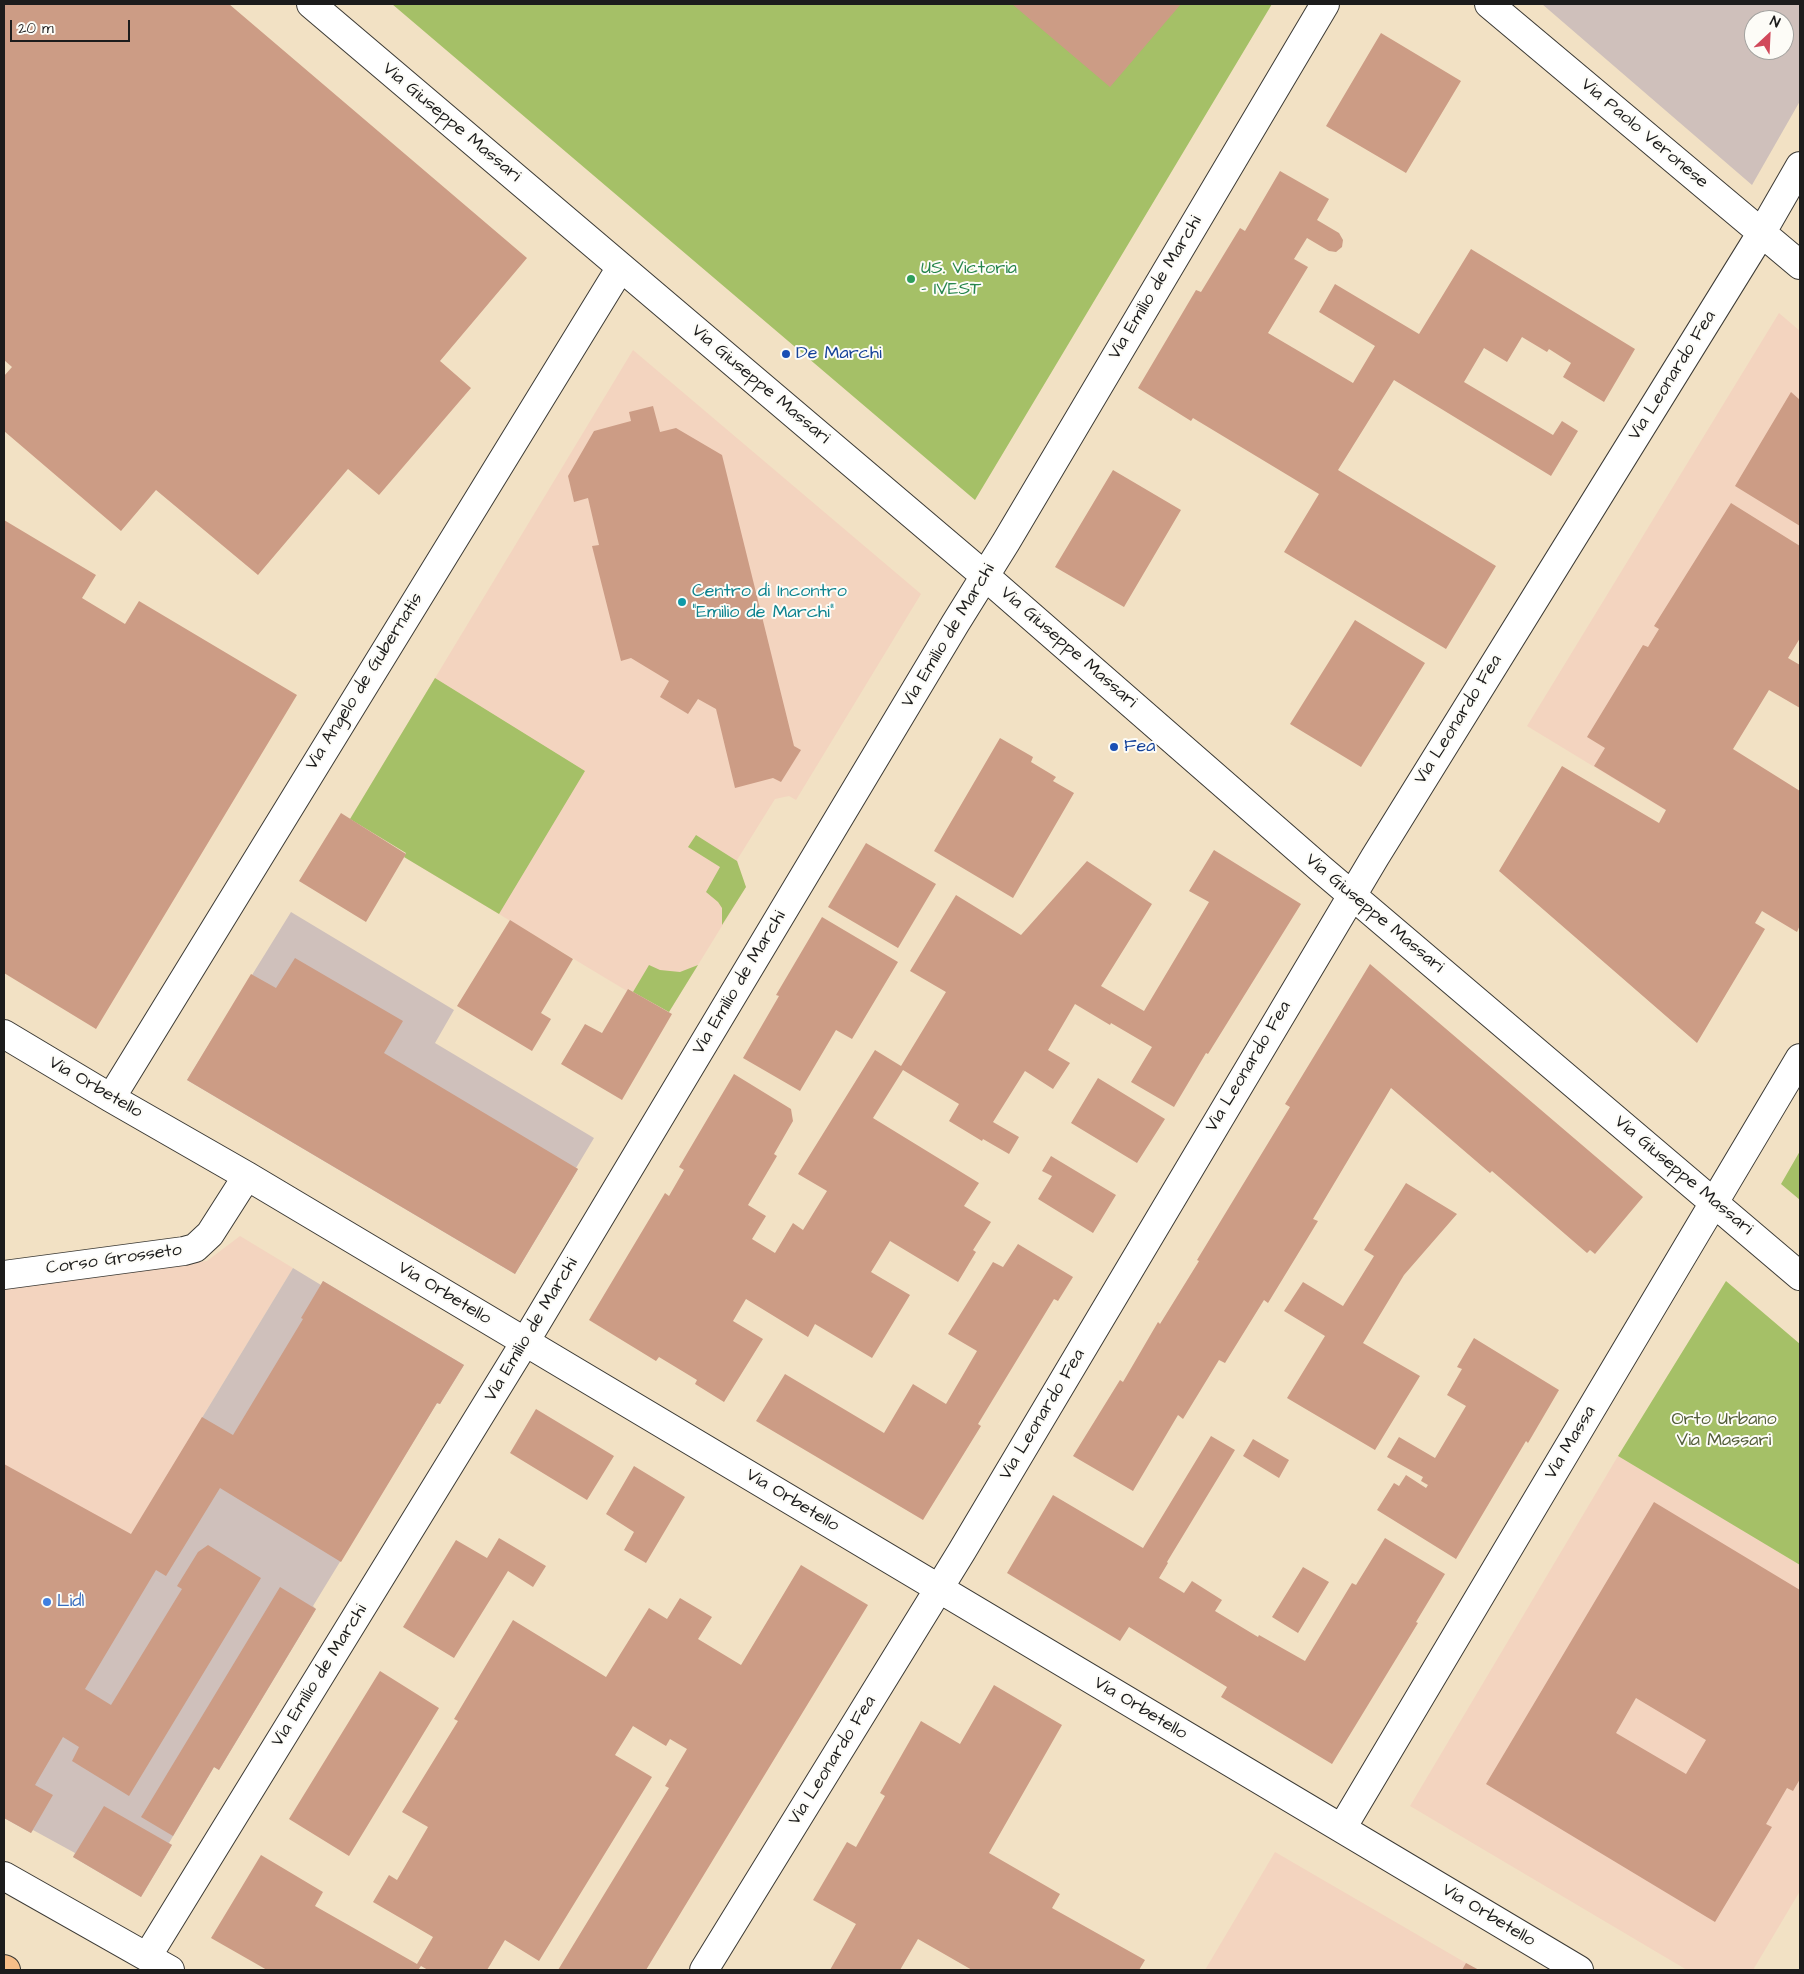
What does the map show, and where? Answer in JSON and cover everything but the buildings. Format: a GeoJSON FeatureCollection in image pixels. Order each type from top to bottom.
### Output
{"type":"FeatureCollection","features":[{"type":"Feature","properties":{"kind":"street","name":"Via Giuseppe Massari"},"geometry":{"type":"LineString","coordinates":[[311,4],[985,576],[1352,895],[1800,1276]]}},
{"type":"Feature","properties":{"kind":"street","name":"Via Emilio de Marchi"},"geometry":{"type":"LineString","coordinates":[[147,1957],[525,1342],[985,576],[1325,4]]}},
{"type":"Feature","properties":{"kind":"street","name":"Via Paolo Veronese"},"geometry":{"type":"LineString","coordinates":[[1489,4],[1800,265]]}},
{"type":"Feature","properties":{"kind":"street","name":"Via Leonardo Fea"},"geometry":{"type":"LineString","coordinates":[[704,1970],[939,1589],[1352,895],[1762,232],[1800,166]]}},
{"type":"Feature","properties":{"kind":"street","name":"Via Angelo de Gubernatis"},"geometry":{"type":"LineString","coordinates":[[111,1098],[621,267]]}},
{"type":"Feature","properties":{"kind":"street","name":"Via Orbetello"},"geometry":{"type":"LineString","coordinates":[[4,1034],[247,1176],[1579,1970]]}},
{"type":"Feature","properties":{"kind":"street","name":"Via Massa"},"geometry":{"type":"LineString","coordinates":[[1342,1828],[1800,1058]]}},
{"type":"Feature","properties":{"kind":"street","name":"Corso Grosseto"},"geometry":{"type":"LineString","coordinates":[[4,1276],[184,1251],[194,1248],[210,1234],[247,1176]]}},
{"type":"Feature","properties":{"kind":"street"},"geometry":{"type":"LineString","coordinates":[[4,1876],[170,1970]]}},
{"type":"Feature","properties":{"kind":"shaded area"},"geometry":{"type":"Polygon","coordinates":[[[1542,4],[1800,4],[1800,101],[1752,185],[1542,4]]]}},
{"type":"Feature","properties":{"kind":"shaded area"},"geometry":{"type":"Polygon","coordinates":[[[1779,313],[1800,331],[1800,638],[1685,822],[1527,726],[1779,313]]]}},
{"type":"Feature","properties":{"kind":"shaded area"},"geometry":{"type":"Polygon","coordinates":[[[633,350],[921,594],[796,800],[789,796],[775,799],[737,860],[746,887],[669,1012],[629,989],[627,991],[404,857],[406,853],[350,819],[633,350]]]}},
{"type":"Feature","properties":{"kind":"shaded area"},"geometry":{"type":"Polygon","coordinates":[[[291,912],[454,1010],[435,1043],[594,1138],[576,1168],[578,1169],[515,1274],[187,1080],[291,912]]]}},
{"type":"Feature","properties":{"kind":"shaded area"},"geometry":{"type":"Polygon","coordinates":[[[240,1236],[293,1268],[4,1744],[4,1288],[207,1261],[240,1236]]]}},
{"type":"Feature","properties":{"kind":"shaded area"},"geometry":{"type":"Polygon","coordinates":[[[293,1268],[321,1285],[323,1281],[464,1365],[440,1404],[437,1403],[313,1606],[316,1609],[219,1770],[214,1767],[169,1843],[172,1845],[141,1897],[73,1857],[75,1853],[33,1830],[31,1833],[4,1818],[4,1744],[293,1268]]]}},
{"type":"Feature","properties":{"kind":"shaded area"},"geometry":{"type":"Polygon","coordinates":[[[1618,1456],[1800,1565],[1800,1891],[1753,1970],[1687,1970],[1410,1806],[1618,1456]]]}},
{"type":"Feature","properties":{"kind":"shaded area"},"geometry":{"type":"Polygon","coordinates":[[[1275,1852],[1466,1963],[1479,1970],[1205,1970],[1275,1852]]]}},
{"type":"Feature","properties":{"kind":"green space","name":"US. Victoria - IVEST"},"geometry":{"type":"Polygon","coordinates":[[[392,4],[1272,4],[975,500],[392,4]]]}},
{"type":"Feature","properties":{"kind":"green space"},"geometry":{"type":"Polygon","coordinates":[[[435,678],[585,771],[499,914],[404,857],[406,853],[350,819],[435,678]]]}},
{"type":"Feature","properties":{"kind":"green space"},"geometry":{"type":"Polygon","coordinates":[[[696,835],[737,861],[746,887],[722,925],[722,908],[706,892],[720,867],[688,847],[696,835]]]}},
{"type":"Feature","properties":{"kind":"green space"},"geometry":{"type":"Polygon","coordinates":[[[649,965],[660,970],[680,972],[698,965],[669,1012],[633,992],[649,965]]]}},
{"type":"Feature","properties":{"kind":"green space"},"geometry":{"type":"Polygon","coordinates":[[[1800,1151],[1800,1200],[1781,1184],[1800,1151]]]}},
{"type":"Feature","properties":{"kind":"green space","name":"Orto Urbano Via Massari"},"geometry":{"type":"Polygon","coordinates":[[[1726,1281],[1800,1344],[1800,1565],[1618,1456],[1726,1281]]]}},
{"type":"Feature","properties":{"kind":"place","name":"US. Victoria - IVEST"},"geometry":{"type":"Point","coordinates":[911,279]}},
{"type":"Feature","properties":{"kind":"place","name":"De Marchi"},"geometry":{"type":"Point","coordinates":[786,354]}},
{"type":"Feature","properties":{"kind":"place","name":"Centro di Incontro \"Emilio de Marchi\""},"geometry":{"type":"Point","coordinates":[682,602]}},
{"type":"Feature","properties":{"kind":"place","name":"Fea"},"geometry":{"type":"Point","coordinates":[1114,747]}},
{"type":"Feature","properties":{"kind":"place","name":"Lidl"},"geometry":{"type":"Point","coordinates":[47,1602]}}]}
